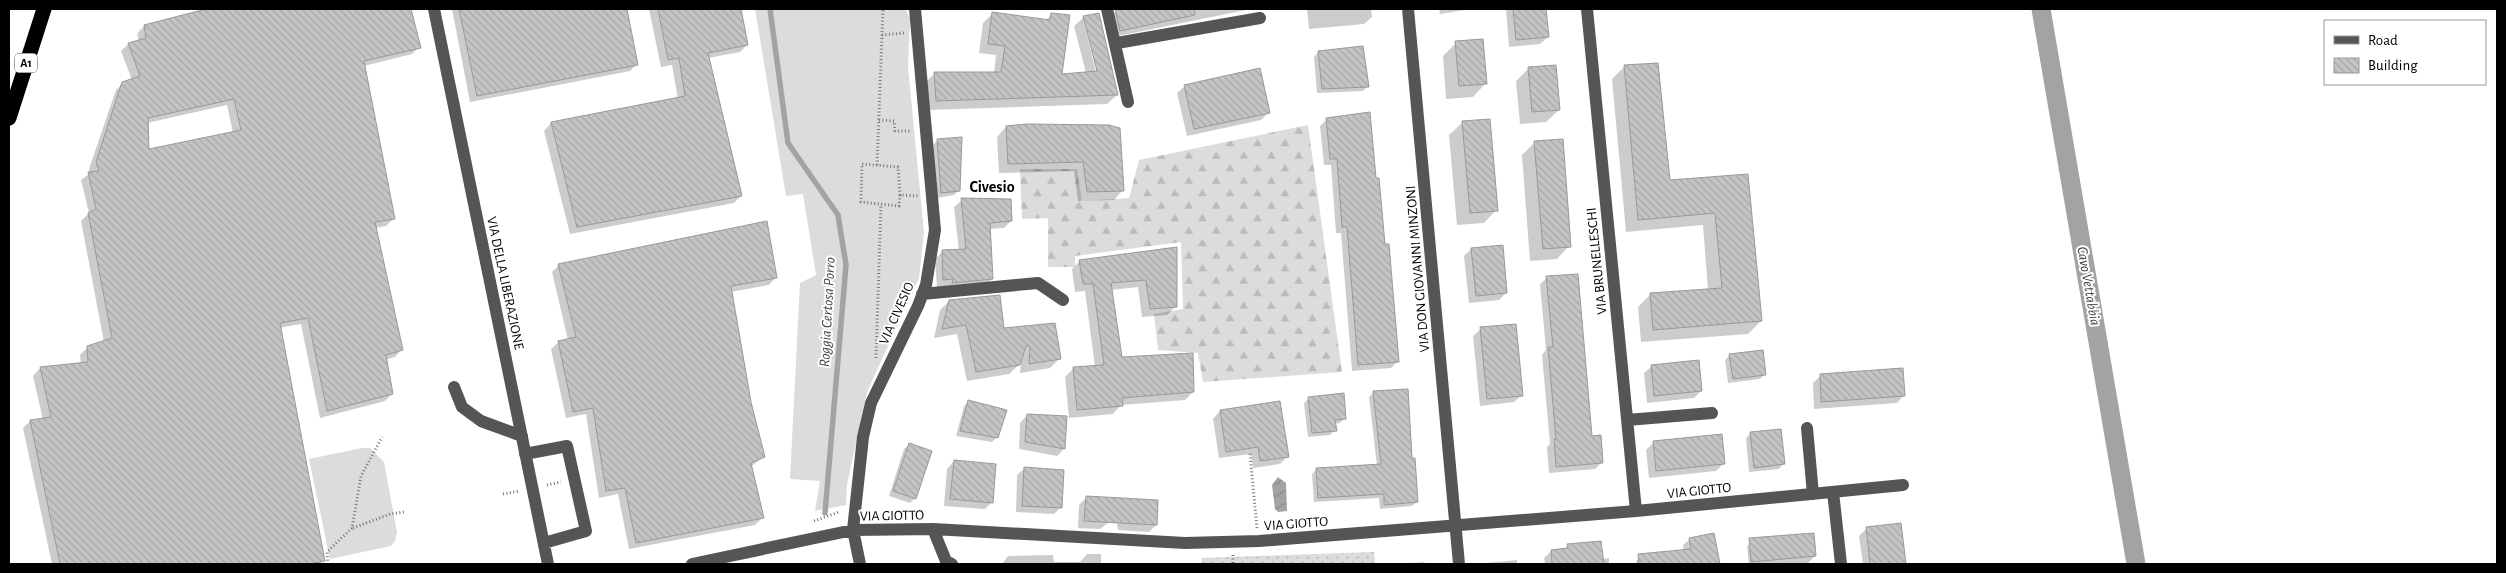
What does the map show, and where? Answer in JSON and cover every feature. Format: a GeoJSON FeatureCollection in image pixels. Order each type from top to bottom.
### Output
{"type":"FeatureCollection","features":[{"type":"Feature","properties":{"kind":"highway","name":"A1"},"geometry":{"type":"LineString","coordinates":[[9,118],[44,9]]}},
{"type":"Feature","properties":{"kind":"street","name":"VIA DELLA LIBERAZIONE"},"geometry":{"type":"LineString","coordinates":[[434,9],[548,564]]}},
{"type":"Feature","properties":{"kind":"street","name":"VIA CIVESIO"},"geometry":{"type":"LineString","coordinates":[[860,564],[853,530],[863,437],[871,403],[922,294],[932,254],[935,230],[915,9]]}},
{"type":"Feature","properties":{"kind":"street"},"geometry":{"type":"LineString","coordinates":[[1107,9],[1128,102]]}},
{"type":"Feature","properties":{"kind":"street","name":"VIA DON GIOVANNI MINZONI"},"geometry":{"type":"LineString","coordinates":[[1408,9],[1460,564]]}},
{"type":"Feature","properties":{"kind":"street","name":"VIA BRUNELLESCHI"},"geometry":{"type":"LineString","coordinates":[[1587,9],[1636,511]]}},
{"type":"Feature","properties":{"kind":"street"},"geometry":{"type":"LineString","coordinates":[[1116,43],[1260,18]]}},
{"type":"Feature","properties":{"kind":"street"},"geometry":{"type":"LineString","coordinates":[[922,294],[1038,283],[1063,300]]}},
{"type":"Feature","properties":{"kind":"street"},"geometry":{"type":"LineString","coordinates":[[454,387],[462,407],[481,421],[522,436]]}},
{"type":"Feature","properties":{"kind":"street"},"geometry":{"type":"LineString","coordinates":[[1627,420],[1712,412]]}},
{"type":"Feature","properties":{"kind":"street"},"geometry":{"type":"LineString","coordinates":[[1807,428],[1812,494]]}},
{"type":"Feature","properties":{"kind":"street"},"geometry":{"type":"LineString","coordinates":[[526,454],[567,446],[586,531],[544,543]]}},
{"type":"Feature","properties":{"kind":"street","name":"VIA GIOTTO"},"geometry":{"type":"LineString","coordinates":[[692,564],[853,530],[933,529],[1185,543],[1259,541],[1636,511],[1903,485]]}},
{"type":"Feature","properties":{"kind":"street"},"geometry":{"type":"LineString","coordinates":[[1834,492],[1841,564]]}},
{"type":"Feature","properties":{"kind":"street"},"geometry":{"type":"LineString","coordinates":[[933,529],[946,561],[952,564]]}},
{"type":"Feature","properties":{"kind":"path"},"geometry":{"type":"LineString","coordinates":[[877,165],[883,9]]}},
{"type":"Feature","properties":{"kind":"path"},"geometry":{"type":"LineString","coordinates":[[906,25],[908,33],[906,41]]}},
{"type":"Feature","properties":{"kind":"path"},"geometry":{"type":"LineString","coordinates":[[882,35],[908,33]]}},
{"type":"Feature","properties":{"kind":"path"},"geometry":{"type":"LineString","coordinates":[[879,120],[894,121],[895,131],[914,130]]}},
{"type":"Feature","properties":{"kind":"path"},"geometry":{"type":"LineString","coordinates":[[914,124],[915,140]]}},
{"type":"Feature","properties":{"kind":"path"},"geometry":{"type":"LineString","coordinates":[[862,164],[898,167],[900,195],[899,206],[861,202],[862,164]]}},
{"type":"Feature","properties":{"kind":"path"},"geometry":{"type":"LineString","coordinates":[[918,187],[919,205]]}},
{"type":"Feature","properties":{"kind":"path"},"geometry":{"type":"LineString","coordinates":[[900,195],[932,197]]}},
{"type":"Feature","properties":{"kind":"path"},"geometry":{"type":"LineString","coordinates":[[881,204],[876,360],[883,348]]}},
{"type":"Feature","properties":{"kind":"path"},"geometry":{"type":"LineString","coordinates":[[352,528],[361,476],[382,437]]}},
{"type":"Feature","properties":{"kind":"path"},"geometry":{"type":"LineString","coordinates":[[1250,454],[1259,541]]}},
{"type":"Feature","properties":{"kind":"path"},"geometry":{"type":"LineString","coordinates":[[814,521],[838,514],[841,508]]}},
{"type":"Feature","properties":{"kind":"path"},"geometry":{"type":"LineString","coordinates":[[328,564],[327,552],[352,528],[390,514],[404,512]]}},
{"type":"Feature","properties":{"kind":"green space"},"geometry":{"type":"Polygon","coordinates":[[[755,9],[906,9],[910,20],[908,67],[924,232],[919,278],[867,392],[847,485],[846,505],[815,511],[820,481],[790,479],[800,283],[816,275],[803,194],[786,196],[755,9]]]}},
{"type":"Feature","properties":{"kind":"green space"},"geometry":{"type":"Polygon","coordinates":[[[1308,125],[1342,372],[1203,382],[1198,353],[1158,350],[1154,314],[1183,309],[1181,242],[1075,256],[1075,267],[1048,267],[1048,218],[1022,219],[1020,169],[1077,169],[1082,201],[1129,198],[1139,160],[1308,125]]]}},
{"type":"Feature","properties":{"kind":"green space"},"geometry":{"type":"Polygon","coordinates":[[[370,448],[384,462],[397,532],[395,541],[391,546],[330,559],[309,459],[370,448]]]}},
{"type":"Feature","properties":{"kind":"green space"},"geometry":{"type":"Polygon","coordinates":[[[1374,552],[1375,564],[1202,564],[1201,558],[1374,552]]]}},
{"type":"Feature","properties":{"kind":"water"},"geometry":{"type":"Polygon","coordinates":[[[1278,477],[1286,483],[1287,511],[1278,512],[1275,509],[1272,485],[1278,477]]]}},
{"type":"Feature","properties":{"kind":"building"},"geometry":{"type":"Polygon","coordinates":[[[206,9],[411,9],[421,48],[364,61],[395,219],[375,222],[403,350],[386,355],[393,394],[327,411],[308,318],[280,323],[325,561],[309,564],[60,564],[30,420],[51,417],[40,367],[88,362],[87,346],[112,338],[88,213],[96,209],[88,172],[99,171],[96,162],[122,82],[140,76],[128,43],[146,38],[144,25],[206,9]],[[234,99],[148,118],[149,149],[241,130],[234,99]]]}},
{"type":"Feature","properties":{"kind":"building"},"geometry":{"type":"Polygon","coordinates":[[[459,9],[627,9],[638,65],[477,96],[459,9]]]}},
{"type":"Feature","properties":{"kind":"building"},"geometry":{"type":"Polygon","coordinates":[[[658,9],[741,9],[748,45],[708,53],[742,196],[577,227],[551,122],[685,96],[679,58],[668,60],[658,9]]]}},
{"type":"Feature","properties":{"kind":"building"},"geometry":{"type":"Polygon","coordinates":[[[1115,9],[1194,9],[1195,15],[1120,31],[1115,9]]]}},
{"type":"Feature","properties":{"kind":"building"},"geometry":{"type":"Polygon","coordinates":[[[1513,9],[1546,9],[1549,37],[1516,40],[1513,9]]]}},
{"type":"Feature","properties":{"kind":"building"},"geometry":{"type":"Polygon","coordinates":[[[992,12],[1050,20],[1051,13],[1070,15],[1062,74],[1097,71],[1083,16],[1099,13],[1118,95],[936,101],[934,72],[1001,72],[1005,46],[988,44],[992,12]]]}},
{"type":"Feature","properties":{"kind":"building"},"geometry":{"type":"Polygon","coordinates":[[[1483,39],[1487,84],[1459,86],[1455,41],[1483,39]]]}},
{"type":"Feature","properties":{"kind":"building"},"geometry":{"type":"Polygon","coordinates":[[[1363,46],[1369,87],[1322,89],[1318,51],[1363,46]]]}},
{"type":"Feature","properties":{"kind":"building"},"geometry":{"type":"Polygon","coordinates":[[[1658,63],[1670,180],[1748,174],[1762,321],[1653,330],[1650,293],[1722,288],[1715,213],[1638,220],[1624,65],[1658,63]]]}},
{"type":"Feature","properties":{"kind":"building"},"geometry":{"type":"Polygon","coordinates":[[[1556,65],[1560,110],[1532,112],[1528,67],[1556,65]]]}},
{"type":"Feature","properties":{"kind":"building"},"geometry":{"type":"Polygon","coordinates":[[[1260,68],[1270,113],[1194,129],[1184,85],[1260,68]]]}},
{"type":"Feature","properties":{"kind":"building"},"geometry":{"type":"Polygon","coordinates":[[[1370,112],[1385,244],[1389,244],[1399,362],[1358,365],[1347,227],[1342,227],[1337,159],[1330,159],[1326,118],[1370,112]]]}},
{"type":"Feature","properties":{"kind":"building"},"geometry":{"type":"Polygon","coordinates":[[[1490,119],[1498,211],[1470,213],[1462,121],[1490,119]]]}},
{"type":"Feature","properties":{"kind":"building"},"geometry":{"type":"Polygon","coordinates":[[[1027,124],[1109,125],[1120,128],[1124,191],[1087,192],[1083,162],[1008,164],[1006,126],[1027,124]]]}},
{"type":"Feature","properties":{"kind":"building"},"geometry":{"type":"Polygon","coordinates":[[[962,137],[960,191],[941,193],[937,139],[962,137]]]}},
{"type":"Feature","properties":{"kind":"building"},"geometry":{"type":"Polygon","coordinates":[[[1563,139],[1571,247],[1543,249],[1534,141],[1563,139]]]}},
{"type":"Feature","properties":{"kind":"building"},"geometry":{"type":"Polygon","coordinates":[[[961,198],[1011,199],[1012,221],[990,223],[993,279],[952,283],[953,279],[943,280],[942,250],[966,249],[961,198]]]}},
{"type":"Feature","properties":{"kind":"building"},"geometry":{"type":"Polygon","coordinates":[[[767,221],[777,278],[731,286],[751,402],[765,457],[751,463],[764,518],[636,543],[625,488],[606,491],[593,408],[573,412],[558,341],[576,337],[558,264],[767,221]]]}},
{"type":"Feature","properties":{"kind":"building"},"geometry":{"type":"Polygon","coordinates":[[[1503,245],[1507,293],[1476,296],[1471,248],[1503,245]]]}},
{"type":"Feature","properties":{"kind":"building"},"geometry":{"type":"Polygon","coordinates":[[[1177,247],[1177,307],[1150,309],[1146,280],[1111,283],[1122,357],[1193,353],[1194,392],[1122,398],[1123,406],[1077,410],[1073,367],[1104,365],[1093,284],[1083,284],[1079,260],[1177,247]]]}},
{"type":"Feature","properties":{"kind":"building"},"geometry":{"type":"Polygon","coordinates":[[[1578,274],[1592,436],[1601,435],[1603,463],[1556,467],[1554,439],[1556,439],[1548,347],[1553,347],[1546,276],[1578,274]]]}},
{"type":"Feature","properties":{"kind":"building"},"geometry":{"type":"Polygon","coordinates":[[[1000,295],[1004,328],[1055,323],[1061,359],[1029,364],[1030,346],[1026,346],[1020,365],[976,372],[966,325],[942,329],[949,300],[1000,295]]]}},
{"type":"Feature","properties":{"kind":"building"},"geometry":{"type":"Polygon","coordinates":[[[1516,324],[1523,396],[1487,399],[1480,327],[1516,324]]]}},
{"type":"Feature","properties":{"kind":"building"},"geometry":{"type":"Polygon","coordinates":[[[1763,350],[1766,375],[1733,379],[1729,354],[1763,350]]]}},
{"type":"Feature","properties":{"kind":"building"},"geometry":{"type":"Polygon","coordinates":[[[1699,360],[1702,391],[1654,396],[1651,365],[1699,360]]]}},
{"type":"Feature","properties":{"kind":"building"},"geometry":{"type":"Polygon","coordinates":[[[1903,368],[1905,396],[1821,402],[1820,374],[1903,368]]]}},
{"type":"Feature","properties":{"kind":"building"},"geometry":{"type":"Polygon","coordinates":[[[1408,389],[1412,458],[1415,458],[1418,502],[1384,505],[1384,494],[1318,498],[1316,468],[1381,464],[1373,391],[1408,389]]]}},
{"type":"Feature","properties":{"kind":"building"},"geometry":{"type":"Polygon","coordinates":[[[1344,393],[1346,419],[1335,420],[1337,431],[1312,433],[1308,397],[1344,393]]]}},
{"type":"Feature","properties":{"kind":"building"},"geometry":{"type":"Polygon","coordinates":[[[968,400],[1007,410],[998,438],[960,431],[968,400]]]}},
{"type":"Feature","properties":{"kind":"building"},"geometry":{"type":"Polygon","coordinates":[[[1280,401],[1289,457],[1260,461],[1258,447],[1226,452],[1220,410],[1280,401]]]}},
{"type":"Feature","properties":{"kind":"building"},"geometry":{"type":"Polygon","coordinates":[[[1027,414],[1067,416],[1065,449],[1025,442],[1027,414]]]}},
{"type":"Feature","properties":{"kind":"building"},"geometry":{"type":"Polygon","coordinates":[[[1781,429],[1785,464],[1754,468],[1750,432],[1781,429]]]}},
{"type":"Feature","properties":{"kind":"building"},"geometry":{"type":"Polygon","coordinates":[[[1722,434],[1725,464],[1656,471],[1653,441],[1722,434]]]}},
{"type":"Feature","properties":{"kind":"building"},"geometry":{"type":"Polygon","coordinates":[[[909,443],[932,451],[916,499],[893,491],[909,443]]]}},
{"type":"Feature","properties":{"kind":"building"},"geometry":{"type":"Polygon","coordinates":[[[954,460],[996,464],[993,503],[950,499],[954,460]]]}},
{"type":"Feature","properties":{"kind":"building"},"geometry":{"type":"Polygon","coordinates":[[[1024,467],[1064,470],[1062,508],[1022,506],[1024,467]]]}},
{"type":"Feature","properties":{"kind":"building"},"geometry":{"type":"Polygon","coordinates":[[[1086,496],[1158,500],[1157,525],[1084,521],[1086,496]]]}},
{"type":"Feature","properties":{"kind":"building"},"geometry":{"type":"Polygon","coordinates":[[[1901,523],[1906,564],[1870,564],[1866,527],[1901,523]]]}},
{"type":"Feature","properties":{"kind":"building"},"geometry":{"type":"Polygon","coordinates":[[[1714,533],[1720,564],[1639,564],[1638,554],[1691,549],[1689,538],[1714,533]]]}},
{"type":"Feature","properties":{"kind":"building"},"geometry":{"type":"Polygon","coordinates":[[[1814,533],[1816,556],[1751,562],[1749,538],[1814,533]]]}},
{"type":"Feature","properties":{"kind":"building"},"geometry":{"type":"Polygon","coordinates":[[[1601,541],[1604,564],[1552,564],[1551,550],[1568,548],[1567,544],[1601,541]]]}},
{"type":"Feature","properties":{"kind":"waterway","name":"Roggia Certosa Porro"},"geometry":{"type":"LineString","coordinates":[[770,9],[788,143],[838,215],[846,265],[825,513]]}},
{"type":"Feature","properties":{"kind":"waterway","name":"Cavo Vettabbia"},"geometry":{"type":"LineString","coordinates":[[2041,9],[2136,564]]}},
{"type":"Feature","properties":{"kind":"district","name":"Civesio"},"geometry":{"type":"Point","coordinates":[992,186]}}]}
